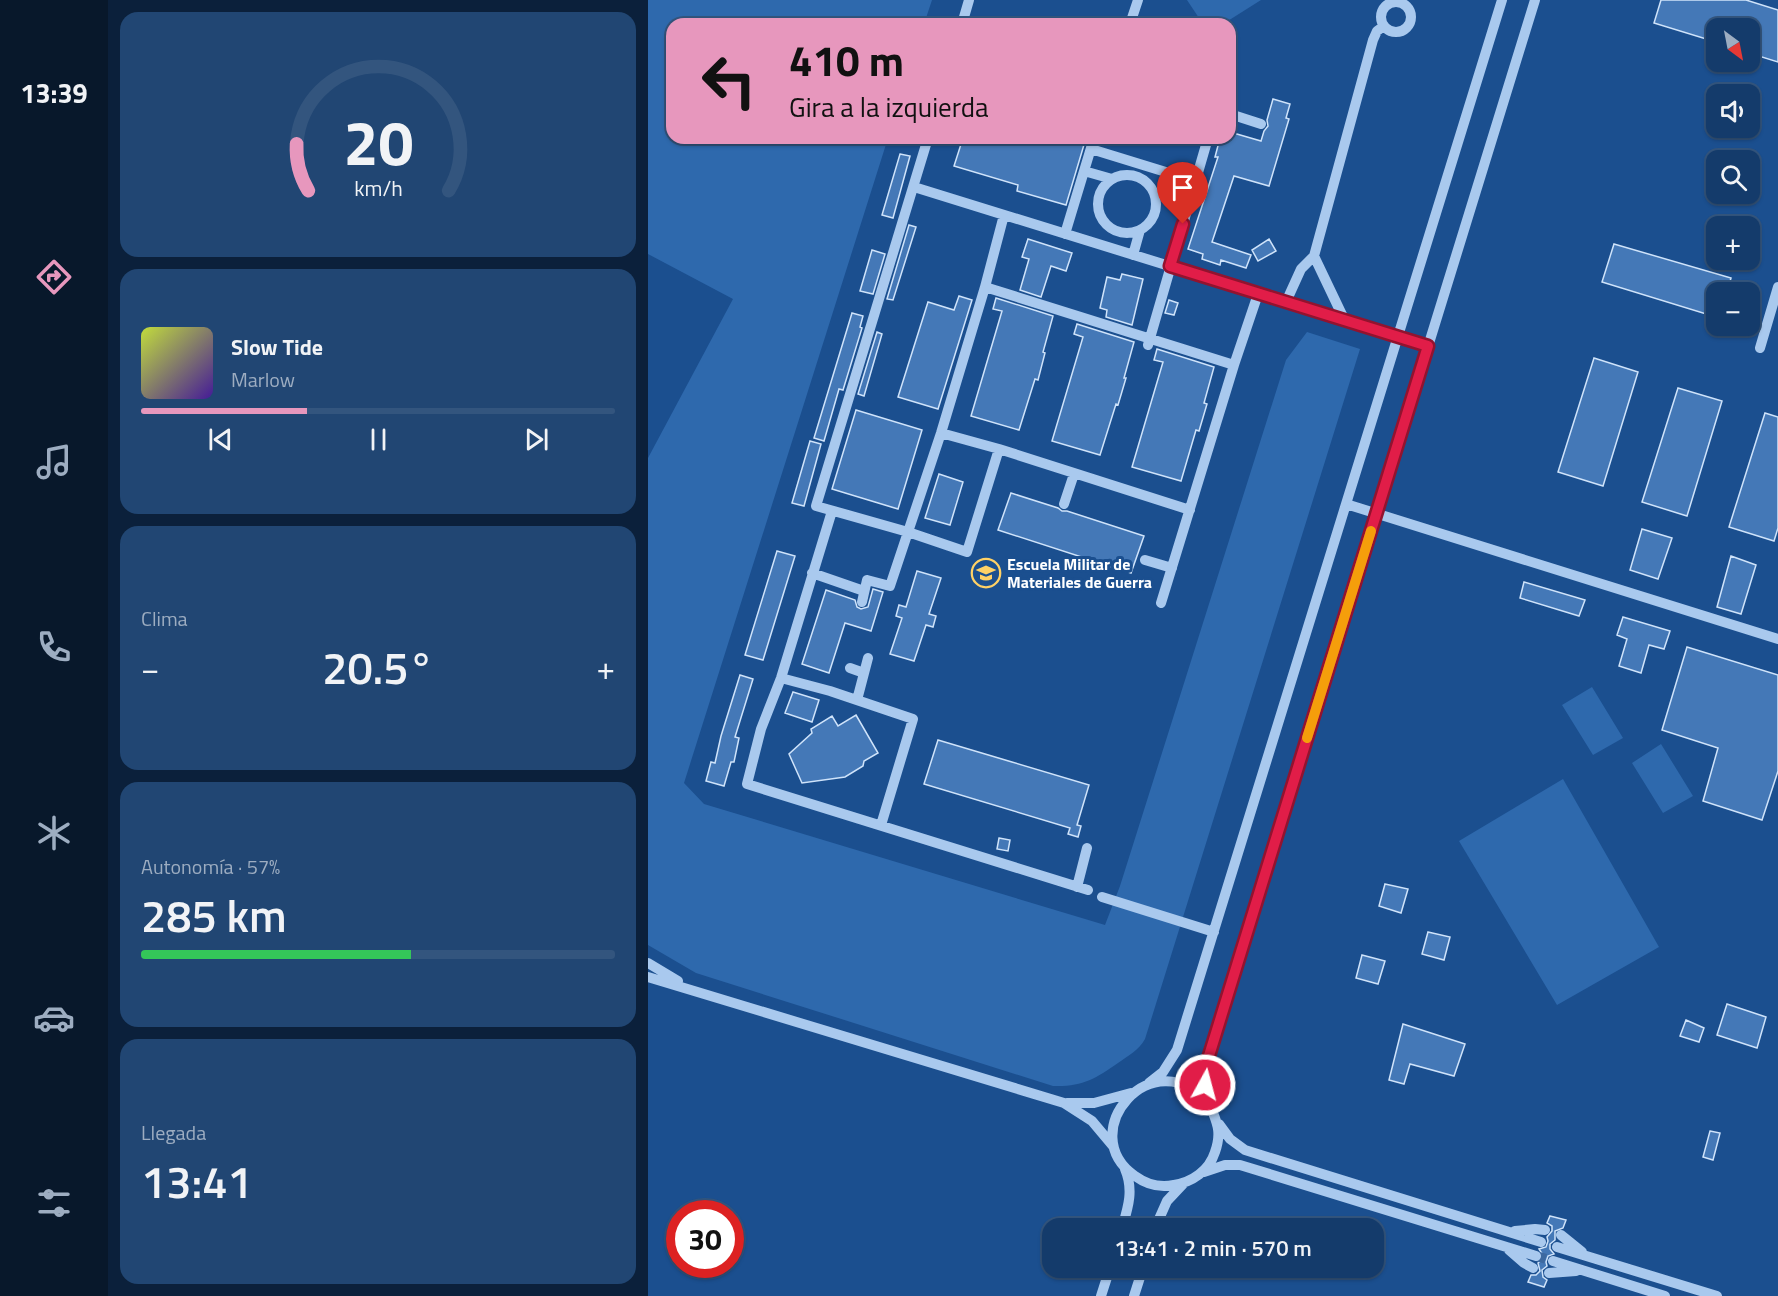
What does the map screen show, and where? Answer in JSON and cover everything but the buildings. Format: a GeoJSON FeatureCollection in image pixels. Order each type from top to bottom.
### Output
{"type":"FeatureCollection","features":[{"type":"Feature","properties":{"kind":"street"},"geometry":{"type":"LineString","coordinates":[[964,18],[969,0]]}},
{"type":"Feature","properties":{"kind":"street"},"geometry":{"type":"LineString","coordinates":[[1132,18],[1138,0]]}},
{"type":"Feature","properties":{"kind":"street"},"geometry":{"type":"LineString","coordinates":[[1114,1148],[1114,1122],[1118,1110],[1138,1089],[1163,1071],[1177,1050],[1502,0]]}},
{"type":"Feature","properties":{"kind":"street"},"geometry":{"type":"LineString","coordinates":[[1535,0],[1208,1059],[1205,1085],[1210,1104],[1224,1132],[1245,1150],[1541,1242]]}},
{"type":"Feature","properties":{"kind":"street"},"geometry":{"type":"LineString","coordinates":[[1286,302],[1301,269],[1314,256],[1373,40],[1377,31],[1384,26]]}},
{"type":"Feature","properties":{"kind":"street"},"geometry":{"type":"LineString","coordinates":[[1236,116],[1261,124]]}},
{"type":"Feature","properties":{"kind":"street"},"geometry":{"type":"LineString","coordinates":[[926,144],[816,506],[908,532],[967,552],[999,449]]}},
{"type":"Feature","properties":{"kind":"street"},"geometry":{"type":"LineString","coordinates":[[1065,234],[1092,144],[1195,182]]}},
{"type":"Feature","properties":{"kind":"street"},"geometry":{"type":"LineString","coordinates":[[1149,342],[1206,144]]}},
{"type":"Feature","properties":{"kind":"street"},"geometry":{"type":"LineString","coordinates":[[1084,171],[1112,179]]}},
{"type":"Feature","properties":{"kind":"street"},"geometry":{"type":"LineString","coordinates":[[1133,175],[1142,179],[1154,193],[1156,202],[1152,219],[1140,230],[1120,233],[1105,224],[1100,216],[1098,198],[1101,190],[1112,179],[1133,175]]}},
{"type":"Feature","properties":{"kind":"street"},"geometry":{"type":"LineString","coordinates":[[914,187],[1428,346]]}},
{"type":"Feature","properties":{"kind":"street"},"geometry":{"type":"LineString","coordinates":[[812,573],[863,596],[867,580],[890,586],[986,287],[1004,215]]}},
{"type":"Feature","properties":{"kind":"street"},"geometry":{"type":"LineString","coordinates":[[1132,255],[1140,230]]}},
{"type":"Feature","properties":{"kind":"street"},"geometry":{"type":"LineString","coordinates":[[1314,256],[1345,321]]}},
{"type":"Feature","properties":{"kind":"street"},"geometry":{"type":"LineString","coordinates":[[1760,348],[1778,286]]}},
{"type":"Feature","properties":{"kind":"street"},"geometry":{"type":"LineString","coordinates":[[986,287],[1149,342],[1234,365]]}},
{"type":"Feature","properties":{"kind":"street"},"geometry":{"type":"LineString","coordinates":[[1161,603],[1258,294]]}},
{"type":"Feature","properties":{"kind":"street"},"geometry":{"type":"LineString","coordinates":[[941,433],[999,449],[1190,510]]}},
{"type":"Feature","properties":{"kind":"street"},"geometry":{"type":"LineString","coordinates":[[1064,504],[1074,474]]}},
{"type":"Feature","properties":{"kind":"street"},"geometry":{"type":"LineString","coordinates":[[1346,504],[1778,639]]}},
{"type":"Feature","properties":{"kind":"street"},"geometry":{"type":"LineString","coordinates":[[832,511],[781,678],[761,729],[747,784],[1083,888],[1087,848]]}},
{"type":"Feature","properties":{"kind":"street"},"geometry":{"type":"LineString","coordinates":[[1145,560],[1172,568]]}},
{"type":"Feature","properties":{"kind":"street"},"geometry":{"type":"LineString","coordinates":[[857,700],[868,658]]}},
{"type":"Feature","properties":{"kind":"street"},"geometry":{"type":"LineString","coordinates":[[850,668],[864,673]]}},
{"type":"Feature","properties":{"kind":"street"},"geometry":{"type":"LineString","coordinates":[[781,678],[804,688],[831,687],[857,700],[914,719],[881,825]]}},
{"type":"Feature","properties":{"kind":"street"},"geometry":{"type":"LineString","coordinates":[[1102,897],[1214,932]]}},
{"type":"Feature","properties":{"kind":"street"},"geometry":{"type":"LineString","coordinates":[[648,963],[666,975],[705,994]]}},
{"type":"Feature","properties":{"kind":"street"},"geometry":{"type":"LineString","coordinates":[[648,977],[1064,1103],[1092,1121],[1114,1148],[1127,1174],[1130,1190],[1125,1218]]}},
{"type":"Feature","properties":{"kind":"street"},"geometry":{"type":"LineString","coordinates":[[1064,1103],[1094,1103],[1160,1082],[1179,1083],[1196,1091],[1210,1104]]}},
{"type":"Feature","properties":{"kind":"street"},"geometry":{"type":"LineString","coordinates":[[1196,1177],[1206,1168],[1216,1150],[1218,1130],[1216,1116]]}},
{"type":"Feature","properties":{"kind":"street"},"geometry":{"type":"LineString","coordinates":[[1120,1161],[1129,1172],[1148,1183],[1169,1186],[1183,1184]]}},
{"type":"Feature","properties":{"kind":"street"},"geometry":{"type":"LineString","coordinates":[[1159,1218],[1167,1201],[1183,1184],[1217,1167],[1240,1165],[1536,1256]]}},
{"type":"Feature","properties":{"kind":"street"},"geometry":{"type":"LineString","coordinates":[[1505,1230],[1545,1230]]}},
{"type":"Feature","properties":{"kind":"street"},"geometry":{"type":"LineString","coordinates":[[1561,1235],[1587,1256]]}},
{"type":"Feature","properties":{"kind":"street"},"geometry":{"type":"LineString","coordinates":[[1500,1245],[1533,1268]]}},
{"type":"Feature","properties":{"kind":"street"},"geometry":{"type":"LineString","coordinates":[[1557,1247],[1717,1296]]}},
{"type":"Feature","properties":{"kind":"street"},"geometry":{"type":"LineString","coordinates":[[1551,1267],[1583,1271],[1665,1296]]}},
{"type":"Feature","properties":{"kind":"street"},"geometry":{"type":"LineString","coordinates":[[1101,1296],[1107,1278]]}},
{"type":"Feature","properties":{"kind":"street"},"geometry":{"type":"LineString","coordinates":[[1134,1296],[1140,1278]]}},
{"type":"Feature","properties":{"kind":"shaded area"},"geometry":{"type":"Polygon","coordinates":[[[648,0],[932,0],[926,18],[666,18],[666,144],[886,144],[684,783],[704,804],[1105,925],[1120,886],[1286,360],[1307,332],[1360,349],[1145,1039],[1130,1055],[1088,1081],[1053,1086],[696,973],[648,945],[648,458],[733,299],[648,254],[648,0]]]}},
{"type":"Feature","properties":{"kind":"shaded area"},"geometry":{"type":"Polygon","coordinates":[[[1187,0],[1261,0],[1232,18],[1199,18],[1187,0]]]}},
{"type":"Feature","properties":{"kind":"shaded area"},"geometry":{"type":"Polygon","coordinates":[[[1592,687],[1623,738],[1593,755],[1562,705],[1592,687]]]}},
{"type":"Feature","properties":{"kind":"shaded area"},"geometry":{"type":"Polygon","coordinates":[[[1661,744],[1693,796],[1663,813],[1632,763],[1661,744]]]}},
{"type":"Feature","properties":{"kind":"shaded area"},"geometry":{"type":"Polygon","coordinates":[[[1563,779],[1659,947],[1557,1005],[1459,841],[1563,779]]]}},
{"type":"Feature","properties":{"kind":"tunnel"},"geometry":{"type":"LineString","coordinates":[[1536,1256],[1553,1261]]}},
{"type":"Feature","properties":{"kind":"slow traffic"},"geometry":{"type":"LineString","coordinates":[[1307,738],[1371,531]]}},
{"type":"Feature","properties":{"kind":"place","name":"Escuela Militar de Materiales de Guerra"},"geometry":{"type":"Point","coordinates":[986,573]}},
{"type":"Feature","properties":{"kind":"route"},"geometry":{"type":"LineString","coordinates":[[1183,224],[1170,266],[1428,346],[1208,1059],[1205,1085]]}}]}
